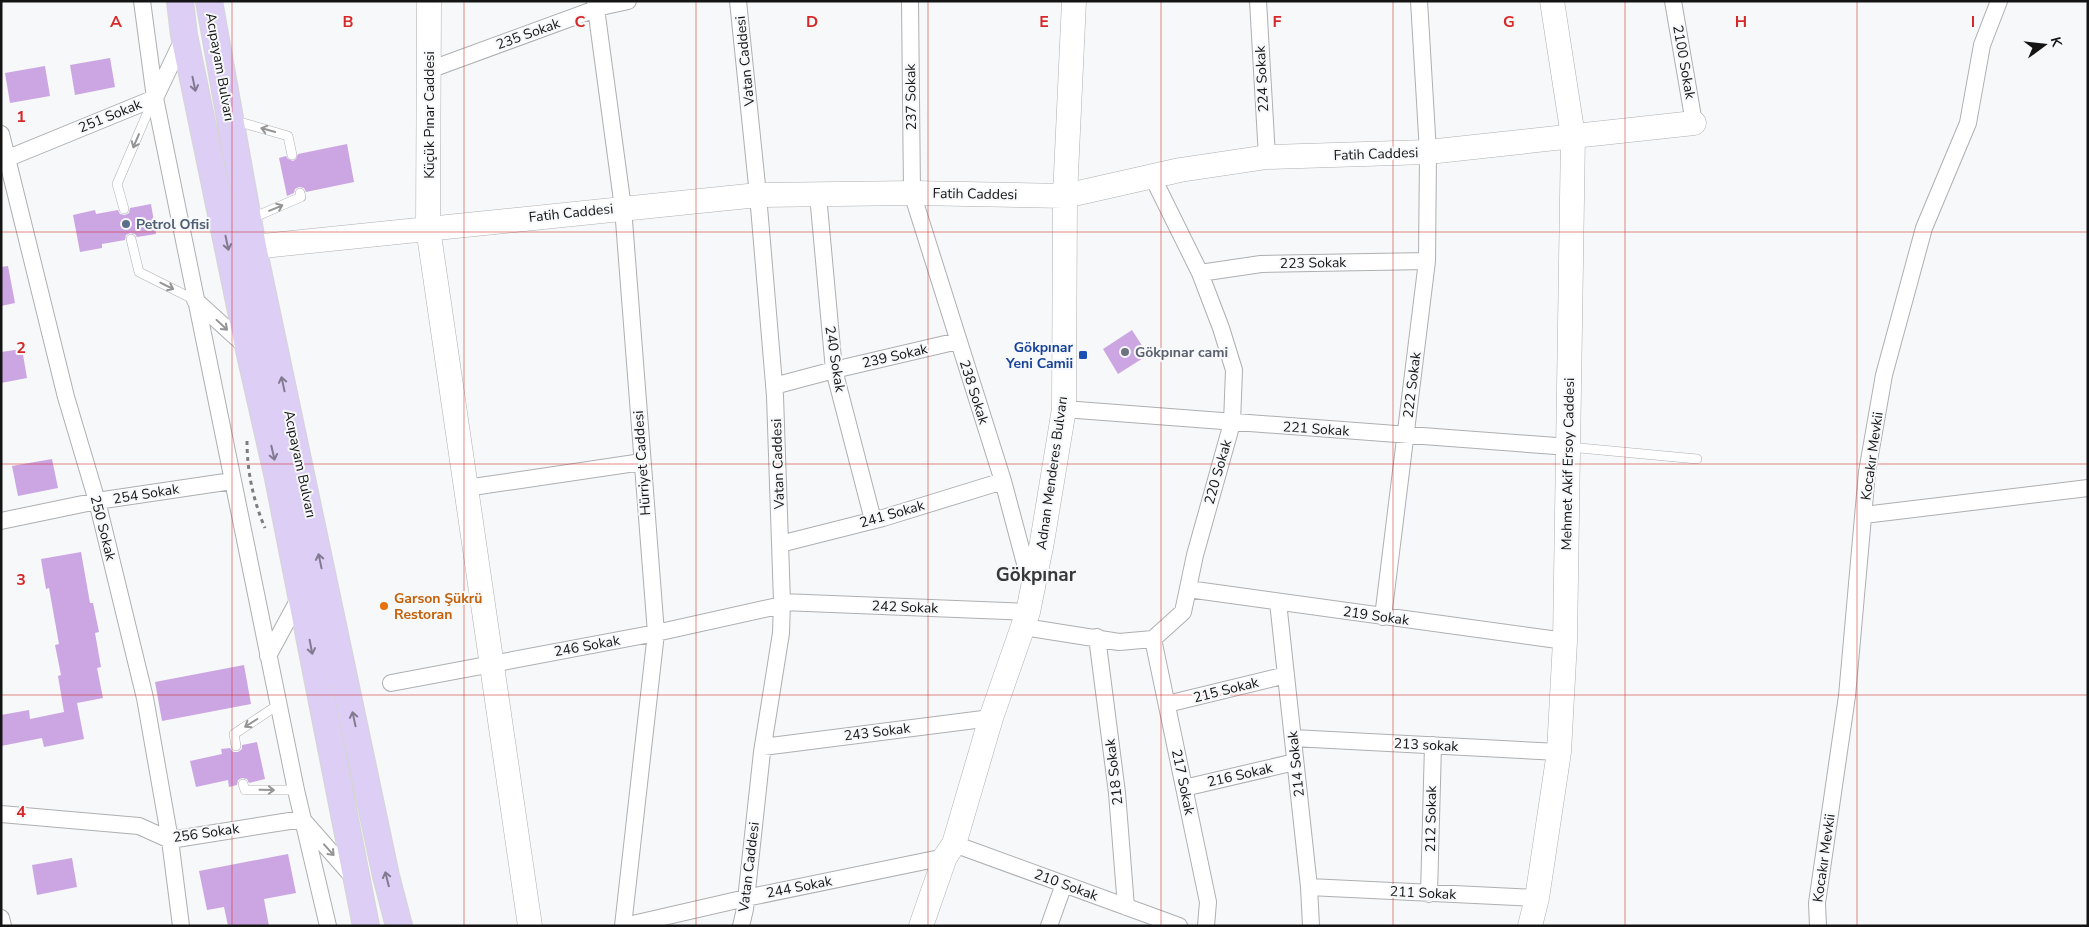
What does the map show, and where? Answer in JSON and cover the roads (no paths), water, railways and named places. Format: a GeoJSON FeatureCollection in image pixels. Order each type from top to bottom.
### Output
{"type":"FeatureCollection","features":[{"type":"Feature","properties":{"kind":"main road","name":"Acıpayam Bulvarı"},"geometry":{"type":"LineString","coordinates":[[180,1],[184,35],[249,350],[278,478],[366,926]]}},
{"type":"Feature","properties":{"kind":"main road","name":"Acıpayam Bulvarı"},"geometry":{"type":"LineString","coordinates":[[209,1],[253,247],[386,876],[400,926]]}},
{"type":"Feature","properties":{"kind":"street"},"geometry":{"type":"LineString","coordinates":[[142,1],[155,98],[195,300],[302,819],[328,926]]}},
{"type":"Feature","properties":{"kind":"street","name":"Küçük Pınar Caddesi"},"geometry":{"type":"LineString","coordinates":[[430,1],[428,228],[530,926]]}},
{"type":"Feature","properties":{"kind":"street","name":"235 Sokak"},"geometry":{"type":"LineString","coordinates":[[429,70],[595,5],[628,1]]}},
{"type":"Feature","properties":{"kind":"street","name":"Vatan Caddesi"},"geometry":{"type":"LineString","coordinates":[[738,1],[758,195],[774,386],[782,604],[781,633],[741,926]]}},
{"type":"Feature","properties":{"kind":"street","name":"237 Sokak"},"geometry":{"type":"LineString","coordinates":[[910,1],[912,194]]}},
{"type":"Feature","properties":{"kind":"street","name":"Adnan Menderes Bulvarı"},"geometry":{"type":"LineString","coordinates":[[921,926],[949,850],[1028,610],[1042,542],[1064,409],[1065,196],[1074,1]]}},
{"type":"Feature","properties":{"kind":"street","name":"224 Sokak"},"geometry":{"type":"LineString","coordinates":[[1258,1],[1267,157]]}},
{"type":"Feature","properties":{"kind":"street","name":"222 Sokak"},"geometry":{"type":"LineString","coordinates":[[1383,617],[1427,261],[1428,152],[1419,1]]}},
{"type":"Feature","properties":{"kind":"street","name":"Mehmet Akif Ersoy Caddesi"},"geometry":{"type":"LineString","coordinates":[[1530,926],[1537,898],[1559,752],[1565,641],[1573,136],[1552,1]]}},
{"type":"Feature","properties":{"kind":"street","name":"2100 Sokak"},"geometry":{"type":"LineString","coordinates":[[1673,1],[1694,123]]}},
{"type":"Feature","properties":{"kind":"street","name":"Kocakır Mevkii"},"geometry":{"type":"LineString","coordinates":[[1818,926],[1817,904],[1847,696],[1868,472],[1887,366],[1924,228],[1968,123],[1982,45],[1999,1]]}},
{"type":"Feature","properties":{"kind":"street","name":"Hürriyet Caddesi"},"geometry":{"type":"LineString","coordinates":[[595,5],[623,208],[656,633],[623,926]]}},
{"type":"Feature","properties":{"kind":"street","name":"251 Sokak"},"geometry":{"type":"LineString","coordinates":[[4,159],[155,98],[184,35]]}},
{"type":"Feature","properties":{"kind":"street","name":"Fatih Caddesi"},"geometry":{"type":"LineString","coordinates":[[253,247],[758,195],[912,194],[1065,196],[1152,176],[1267,157],[1428,152],[1694,123]]}},
{"type":"Feature","properties":{"kind":"street","name":"250 Sokak"},"geometry":{"type":"LineString","coordinates":[[1,134],[4,159],[66,397],[97,501],[145,698],[170,840],[181,926]]}},
{"type":"Feature","properties":{"kind":"street","name":"220 Sokak"},"geometry":{"type":"LineString","coordinates":[[1152,176],[1200,274],[1221,328],[1234,370],[1232,423],[1195,555],[1183,612],[1153,640]]}},
{"type":"Feature","properties":{"kind":"street","name":"240 Sokak"},"geometry":{"type":"LineString","coordinates":[[818,194],[834,370],[873,520]]}},
{"type":"Feature","properties":{"kind":"street","name":"238 Sokak"},"geometry":{"type":"LineString","coordinates":[[912,194],[1003,481],[1028,610]]}},
{"type":"Feature","properties":{"kind":"street","name":"223 Sokak"},"geometry":{"type":"LineString","coordinates":[[1200,274],[1262,264],[1427,261]]}},
{"type":"Feature","properties":{"kind":"street"},"geometry":{"type":"LineString","coordinates":[[195,300],[249,350]]}},
{"type":"Feature","properties":{"kind":"street","name":"239 Sokak"},"geometry":{"type":"LineString","coordinates":[[774,386],[958,341]]}},
{"type":"Feature","properties":{"kind":"street","name":"221 Sokak"},"geometry":{"type":"LineString","coordinates":[[1064,409],[1569,448]]}},
{"type":"Feature","properties":{"kind":"street"},"geometry":{"type":"LineString","coordinates":[[466,488],[642,462]]}},
{"type":"Feature","properties":{"kind":"street","name":"254 Sokak"},"geometry":{"type":"LineString","coordinates":[[1,522],[97,501],[232,480]]}},
{"type":"Feature","properties":{"kind":"street","name":"241 Sokak"},"geometry":{"type":"LineString","coordinates":[[780,544],[873,520],[1003,481]]}},
{"type":"Feature","properties":{"kind":"street"},"geometry":{"type":"LineString","coordinates":[[1864,515],[2088,488]]}},
{"type":"Feature","properties":{"kind":"street","name":"219 Sokak"},"geometry":{"type":"LineString","coordinates":[[1188,589],[1565,641]]}},
{"type":"Feature","properties":{"kind":"street"},"geometry":{"type":"LineString","coordinates":[[268,656],[301,595]]}},
{"type":"Feature","properties":{"kind":"street","name":"214 Sokak"},"geometry":{"type":"LineString","coordinates":[[1278,602],[1309,887],[1310,926]]}},
{"type":"Feature","properties":{"kind":"street","name":"242 Sokak"},"geometry":{"type":"LineString","coordinates":[[782,604],[1028,610]]}},
{"type":"Feature","properties":{"kind":"street","name":"246 Sokak"},"geometry":{"type":"LineString","coordinates":[[391,683],[656,633],[782,604]]}},
{"type":"Feature","properties":{"kind":"street"},"geometry":{"type":"LineString","coordinates":[[1028,610],[1097,637],[1119,642],[1153,640]]}},
{"type":"Feature","properties":{"kind":"street","name":"218 Sokak"},"geometry":{"type":"LineString","coordinates":[[1097,637],[1117,794],[1126,906]]}},
{"type":"Feature","properties":{"kind":"street","name":"217 Sokak"},"geometry":{"type":"LineString","coordinates":[[1153,640],[1208,902],[1206,926]]}},
{"type":"Feature","properties":{"kind":"street","name":"215 Sokak"},"geometry":{"type":"LineString","coordinates":[[1167,704],[1286,675]]}},
{"type":"Feature","properties":{"kind":"street","name":"243 Sokak"},"geometry":{"type":"LineString","coordinates":[[764,747],[991,718]]}},
{"type":"Feature","properties":{"kind":"street","name":"213 sokak"},"geometry":{"type":"LineString","coordinates":[[1293,738],[1559,752]]}},
{"type":"Feature","properties":{"kind":"street","name":"212 Sokak"},"geometry":{"type":"LineString","coordinates":[[1429,894],[1433,745]]}},
{"type":"Feature","properties":{"kind":"street","name":"216 Sokak"},"geometry":{"type":"LineString","coordinates":[[1184,788],[1295,762]]}},
{"type":"Feature","properties":{"kind":"street","name":"256 Sokak"},"geometry":{"type":"LineString","coordinates":[[1,814],[139,826],[170,840],[302,819]]}},
{"type":"Feature","properties":{"kind":"street"},"geometry":{"type":"LineString","coordinates":[[302,819],[356,880]]}},
{"type":"Feature","properties":{"kind":"street","name":"244 Sokak"},"geometry":{"type":"LineString","coordinates":[[623,926],[949,850]]}},
{"type":"Feature","properties":{"kind":"street","name":"210 Sokak"},"geometry":{"type":"LineString","coordinates":[[949,850],[1064,884],[1126,906],[1149,921],[1179,926]]}},
{"type":"Feature","properties":{"kind":"street"},"geometry":{"type":"LineString","coordinates":[[1049,926],[1064,884]]}},
{"type":"Feature","properties":{"kind":"street","name":"211 Sokak"},"geometry":{"type":"LineString","coordinates":[[1309,887],[1537,898]]}},
{"type":"Feature","properties":{"kind":"street"},"geometry":{"type":"LineString","coordinates":[[1,918],[3,926]]}},
{"type":"Feature","properties":{"kind":"lane"},"geometry":{"type":"LineString","coordinates":[[124,209],[118,184],[155,98]]}},
{"type":"Feature","properties":{"kind":"lane"},"geometry":{"type":"LineString","coordinates":[[229,119],[288,136],[292,155]]}},
{"type":"Feature","properties":{"kind":"lane"},"geometry":{"type":"LineString","coordinates":[[248,220],[301,197],[300,194]]}},
{"type":"Feature","properties":{"kind":"lane"},"geometry":{"type":"LineString","coordinates":[[131,239],[139,272],[195,300]]}},
{"type":"Feature","properties":{"kind":"lane"},"geometry":{"type":"LineString","coordinates":[[1569,448],[1697,459]]}},
{"type":"Feature","properties":{"kind":"lane"},"geometry":{"type":"LineString","coordinates":[[236,746],[234,734],[278,705]]}},
{"type":"Feature","properties":{"kind":"lane"},"geometry":{"type":"LineString","coordinates":[[243,784],[245,790],[296,790]]}},
{"type":"Feature","properties":{"kind":"place","name":"Petrol Ofisi"},"geometry":{"type":"Point","coordinates":[126,224]}},
{"type":"Feature","properties":{"kind":"place","name":"Gökpınar cami"},"geometry":{"type":"Point","coordinates":[1125,352]}},
{"type":"Feature","properties":{"kind":"place","name":"Gökpınar Yeni Camii"},"geometry":{"type":"Point","coordinates":[1083,355]}},
{"type":"Feature","properties":{"kind":"place","name":"Garson Şükrü Restoran"},"geometry":{"type":"Point","coordinates":[384,606]}},
{"type":"Feature","properties":{"kind":"district","name":"Gökpınar"},"geometry":{"type":"Point","coordinates":[1036,575]}}]}
